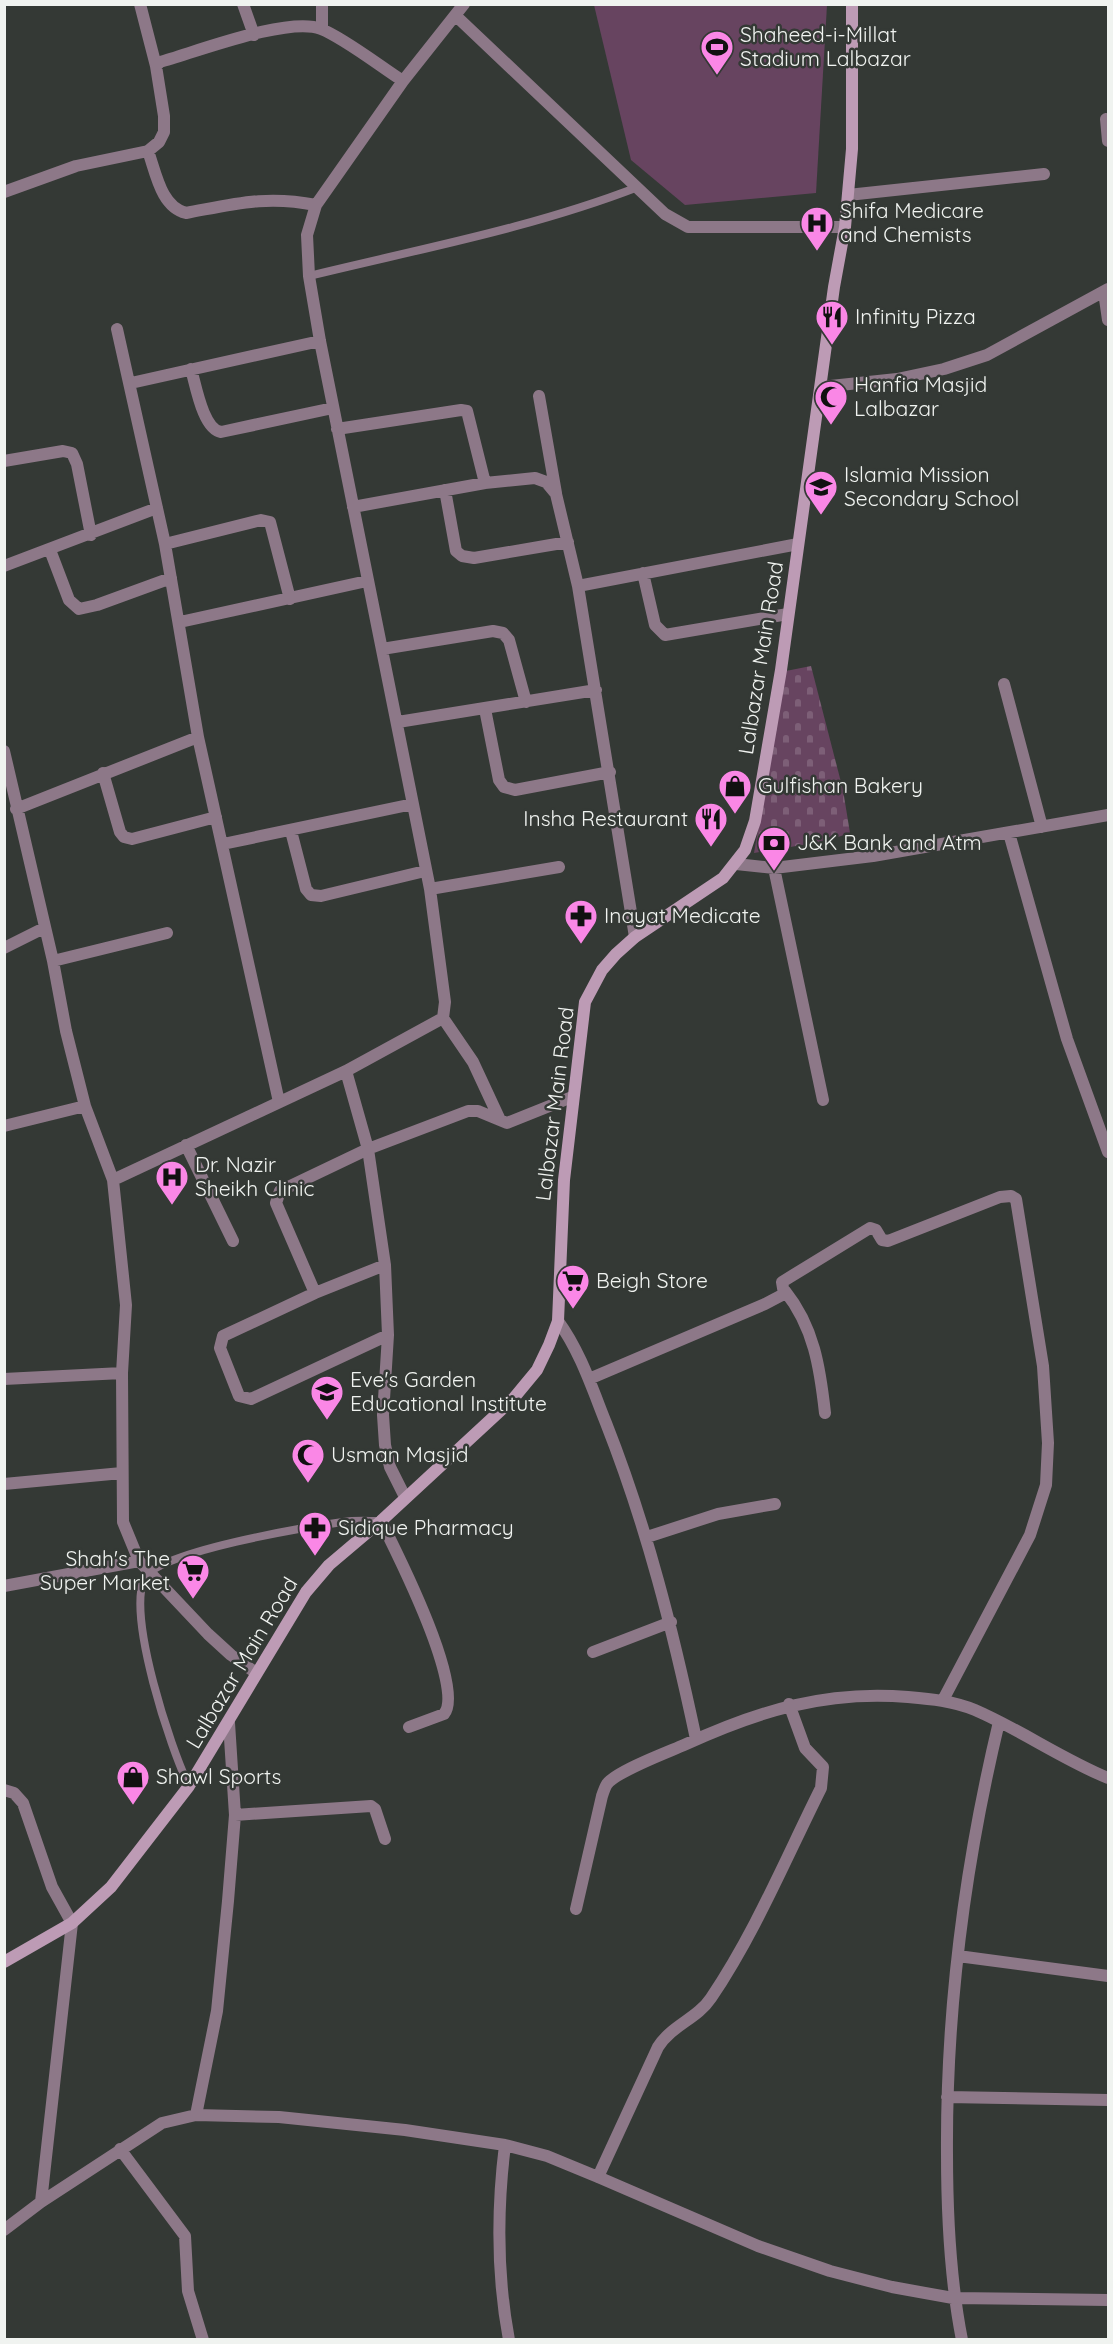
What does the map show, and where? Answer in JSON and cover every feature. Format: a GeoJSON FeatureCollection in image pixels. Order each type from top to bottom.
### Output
{"type":"FeatureCollection","features":[{"type":"Feature","properties":{"kind":"main road","name":"Lalbazar Main Road"},"geometry":{"type":"LineString","coordinates":[[4,1962],[26,1952],[72,1923],[111,1887],[189,1786],[230,1722],[256,1673],[306,1592],[329,1565],[381,1521],[513,1400],[537,1371],[558,1321],[564,1180],[585,1002],[602,970],[635,937],[723,878],[745,850],[755,821],[788,614],[834,287],[845,227],[852,149],[852,4]]}},
{"type":"Feature","properties":{"kind":"street"},"geometry":{"type":"LineString","coordinates":[[4,192],[76,166],[148,151],[159,142],[164,132],[156,66],[140,4]]}},
{"type":"Feature","properties":{"kind":"street"},"geometry":{"type":"LineString","coordinates":[[243,4],[254,35]]}},
{"type":"Feature","properties":{"kind":"street"},"geometry":{"type":"LineString","coordinates":[[322,4],[322,29]]}},
{"type":"Feature","properties":{"kind":"street"},"geometry":{"type":"LineString","coordinates":[[464,4],[403,81],[316,205],[307,235],[309,276],[320,341],[430,889],[444,991],[443,1018],[473,1062],[500,1120]]}},
{"type":"Feature","properties":{"kind":"street"},"geometry":{"type":"LineString","coordinates":[[456,16],[665,214],[688,226],[845,227]]}},
{"type":"Feature","properties":{"kind":"street"},"geometry":{"type":"LineString","coordinates":[[156,66],[160,62],[302,24],[322,29],[403,81]]}},
{"type":"Feature","properties":{"kind":"street"},"geometry":{"type":"LineString","coordinates":[[1106,118],[1108,141]]}},
{"type":"Feature","properties":{"kind":"street"},"geometry":{"type":"LineString","coordinates":[[148,151],[168,204],[177,211],[186,213],[261,199],[288,200],[316,205]]}},
{"type":"Feature","properties":{"kind":"street"},"geometry":{"type":"LineString","coordinates":[[848,195],[1044,174]]}},
{"type":"Feature","properties":{"kind":"street"},"geometry":{"type":"LineString","coordinates":[[821,387],[897,379],[944,369],[987,355],[1106,290],[1108,320]]}},
{"type":"Feature","properties":{"kind":"street"},"geometry":{"type":"LineString","coordinates":[[117,328],[165,544],[198,737],[279,1102]]}},
{"type":"Feature","properties":{"kind":"street"},"geometry":{"type":"LineString","coordinates":[[131,383],[320,341]]}},
{"type":"Feature","properties":{"kind":"street"},"geometry":{"type":"LineString","coordinates":[[191,369],[207,424],[214,431],[220,432],[333,408]]}},
{"type":"Feature","properties":{"kind":"street"},"geometry":{"type":"LineString","coordinates":[[539,396],[556,494],[578,586],[635,937]]}},
{"type":"Feature","properties":{"kind":"street"},"geometry":{"type":"LineString","coordinates":[[337,429],[461,410],[467,411],[484,483]]}},
{"type":"Feature","properties":{"kind":"street"},"geometry":{"type":"LineString","coordinates":[[4,461],[63,451],[72,453],[77,464],[91,535]]}},
{"type":"Feature","properties":{"kind":"street"},"geometry":{"type":"LineString","coordinates":[[353,507],[484,483],[536,478],[546,482],[556,494]]}},
{"type":"Feature","properties":{"kind":"street"},"geometry":{"type":"LineString","coordinates":[[445,490],[456,551],[462,556],[474,558],[568,542]]}},
{"type":"Feature","properties":{"kind":"street"},"geometry":{"type":"LineString","coordinates":[[4,566],[91,535],[157,508]]}},
{"type":"Feature","properties":{"kind":"street"},"geometry":{"type":"LineString","coordinates":[[165,544],[261,520],[270,522],[290,599]]}},
{"type":"Feature","properties":{"kind":"street"},"geometry":{"type":"LineString","coordinates":[[578,586],[798,544]]}},
{"type":"Feature","properties":{"kind":"street"},"geometry":{"type":"LineString","coordinates":[[50,550],[69,600],[79,609],[171,578]]}},
{"type":"Feature","properties":{"kind":"street"},"geometry":{"type":"LineString","coordinates":[[643,573],[655,625],[665,634],[788,614]]}},
{"type":"Feature","properties":{"kind":"street"},"geometry":{"type":"LineString","coordinates":[[180,622],[367,581]]}},
{"type":"Feature","properties":{"kind":"street"},"geometry":{"type":"LineString","coordinates":[[382,649],[493,631],[503,633],[509,640],[526,702]]}},
{"type":"Feature","properties":{"kind":"street"},"geometry":{"type":"LineString","coordinates":[[1004,684],[1042,827]]}},
{"type":"Feature","properties":{"kind":"street"},"geometry":{"type":"LineString","coordinates":[[398,722],[596,690]]}},
{"type":"Feature","properties":{"kind":"street"},"geometry":{"type":"LineString","coordinates":[[485,709],[499,780],[504,787],[515,790],[610,772]]}},
{"type":"Feature","properties":{"kind":"street"},"geometry":{"type":"LineString","coordinates":[[16,809],[198,737]]}},
{"type":"Feature","properties":{"kind":"street"},"geometry":{"type":"LineString","coordinates":[[4,751],[53,961],[66,1031],[85,1106],[113,1180],[126,1305],[122,1373],[123,1522],[139,1561],[150,1570],[208,1634],[256,1673]]}},
{"type":"Feature","properties":{"kind":"street"},"geometry":{"type":"LineString","coordinates":[[103,773],[120,832],[124,837],[132,838],[216,817]]}},
{"type":"Feature","properties":{"kind":"street"},"geometry":{"type":"LineString","coordinates":[[223,844],[413,804]]}},
{"type":"Feature","properties":{"kind":"street"},"geometry":{"type":"LineString","coordinates":[[736,864],[774,868],[873,856],[1108,815]]}},
{"type":"Feature","properties":{"kind":"street"},"geometry":{"type":"LineString","coordinates":[[291,831],[306,889],[311,895],[321,896],[425,871]]}},
{"type":"Feature","properties":{"kind":"street"},"geometry":{"type":"LineString","coordinates":[[1009,833],[1067,1040],[1108,1152]]}},
{"type":"Feature","properties":{"kind":"street"},"geometry":{"type":"LineString","coordinates":[[430,889],[559,867]]}},
{"type":"Feature","properties":{"kind":"street"},"geometry":{"type":"LineString","coordinates":[[774,868],[824,1100]]}},
{"type":"Feature","properties":{"kind":"street"},"geometry":{"type":"LineString","coordinates":[[4,948],[44,928]]}},
{"type":"Feature","properties":{"kind":"street"},"geometry":{"type":"LineString","coordinates":[[53,961],[167,933]]}},
{"type":"Feature","properties":{"kind":"street"},"geometry":{"type":"LineString","coordinates":[[113,1180],[346,1071],[443,1018]]}},
{"type":"Feature","properties":{"kind":"street"},"geometry":{"type":"LineString","coordinates":[[346,1071],[368,1149],[384,1265],[388,1335],[383,1415],[384,1445],[390,1467],[405,1497]]}},
{"type":"Feature","properties":{"kind":"street"},"geometry":{"type":"LineString","coordinates":[[315,1293],[276,1197],[279,1191],[368,1149],[468,1111],[478,1111],[507,1123],[572,1097]]}},
{"type":"Feature","properties":{"kind":"street"},"geometry":{"type":"LineString","coordinates":[[4,1126],[85,1106]]}},
{"type":"Feature","properties":{"kind":"street"},"geometry":{"type":"LineString","coordinates":[[186,1145],[233,1241]]}},
{"type":"Feature","properties":{"kind":"street"},"geometry":{"type":"LineString","coordinates":[[825,1413],[813,1340],[782,1282],[870,1228],[876,1230],[882,1240],[888,1241],[1000,1197],[1011,1196],[1016,1199],[1043,1366],[1048,1443],[1046,1485],[1030,1534],[943,1700]]}},
{"type":"Feature","properties":{"kind":"street"},"geometry":{"type":"LineString","coordinates":[[384,1265],[315,1293],[223,1336],[220,1348],[239,1396],[251,1399],[388,1335]]}},
{"type":"Feature","properties":{"kind":"street"},"geometry":{"type":"LineString","coordinates":[[589,1379],[765,1304],[784,1294],[785,1291]]}},
{"type":"Feature","properties":{"kind":"street"},"geometry":{"type":"LineString","coordinates":[[558,1321],[572,1340],[589,1379],[647,1537],[671,1623],[696,1739]]}},
{"type":"Feature","properties":{"kind":"street"},"geometry":{"type":"LineString","coordinates":[[4,1379],[122,1373]]}},
{"type":"Feature","properties":{"kind":"street"},"geometry":{"type":"LineString","coordinates":[[4,1484],[122,1473]]}},
{"type":"Feature","properties":{"kind":"street"},"geometry":{"type":"LineString","coordinates":[[647,1537],[717,1514],[775,1504]]}},
{"type":"Feature","properties":{"kind":"street"},"geometry":{"type":"LineString","coordinates":[[381,1521],[428,1622],[450,1701],[444,1714],[409,1727]]}},
{"type":"Feature","properties":{"kind":"street"},"geometry":{"type":"LineString","coordinates":[[4,1586],[139,1561]]}},
{"type":"Feature","properties":{"kind":"street"},"geometry":{"type":"LineString","coordinates":[[593,1652],[671,1623]]}},
{"type":"Feature","properties":{"kind":"street"},"geometry":{"type":"LineString","coordinates":[[576,1909],[602,1796],[608,1783],[621,1774],[696,1739],[761,1712],[789,1704],[840,1697],[885,1695],[943,1700],[973,1709],[1108,1779]]}},
{"type":"Feature","properties":{"kind":"street"},"geometry":{"type":"LineString","coordinates":[[598,2177],[658,2047],[666,2034],[704,2008],[713,1995],[745,1940],[821,1788],[823,1767],[805,1749],[789,1704]]}},
{"type":"Feature","properties":{"kind":"street"},"geometry":{"type":"LineString","coordinates":[[196,2115],[217,2011],[235,1815],[230,1722]]}},
{"type":"Feature","properties":{"kind":"street"},"geometry":{"type":"LineString","coordinates":[[962,2340],[953,2298],[947,2186],[946,2097],[958,1956],[972,1845],[999,1722]]}},
{"type":"Feature","properties":{"kind":"street"},"geometry":{"type":"LineString","coordinates":[[4,1790],[14,1793],[23,1803],[52,1887],[72,1923],[41,2202]]}},
{"type":"Feature","properties":{"kind":"street"},"geometry":{"type":"LineString","coordinates":[[235,1815],[371,1806],[375,1809],[385,1839]]}},
{"type":"Feature","properties":{"kind":"street"},"geometry":{"type":"LineString","coordinates":[[958,1956],[1108,1976]]}},
{"type":"Feature","properties":{"kind":"street"},"geometry":{"type":"LineString","coordinates":[[946,2097],[1108,2100]]}},
{"type":"Feature","properties":{"kind":"street"},"geometry":{"type":"LineString","coordinates":[[4,2230],[41,2202],[162,2123],[196,2115],[279,2117],[405,2130],[505,2145],[547,2156],[793,2259],[892,2287],[953,2298],[1108,2300]]}},
{"type":"Feature","properties":{"kind":"street"},"geometry":{"type":"LineString","coordinates":[[505,2145],[501,2175],[501,2259],[510,2340]]}},
{"type":"Feature","properties":{"kind":"street"},"geometry":{"type":"LineString","coordinates":[[120,2149],[185,2236],[188,2291],[203,2340]]}},
{"type":"Feature","properties":{"kind":"lane"},"geometry":{"type":"LineString","coordinates":[[309,276],[478,236],[599,202],[638,187]]}},
{"type":"Feature","properties":{"kind":"lane"},"geometry":{"type":"LineString","coordinates":[[189,1786],[166,1728],[145,1647],[142,1591],[144,1578],[150,1570],[180,1556],[248,1539],[344,1522],[381,1521]]}},
{"type":"Feature","properties":{"kind":"green space","name":"Shaheed-i-Millat Stadium Lalbazar"},"geometry":{"type":"Polygon","coordinates":[[[594,5],[827,5],[816,193],[685,205],[631,160],[594,5]]]}},
{"type":"Feature","properties":{"kind":"green space"},"geometry":{"type":"Polygon","coordinates":[[[811,666],[843,790],[850,833],[826,841],[754,853],[786,671],[811,666]]]}},
{"type":"Feature","properties":{"kind":"place","name":"Shaheed-i-Millat Stadium Lalbazar"},"geometry":{"type":"Point","coordinates":[717,76]}},
{"type":"Feature","properties":{"kind":"place","name":"Shifa Medicare and Chemists"},"geometry":{"type":"Point","coordinates":[817,252]}},
{"type":"Feature","properties":{"kind":"place","name":"Infinity Pizza"},"geometry":{"type":"Point","coordinates":[832,346]}},
{"type":"Feature","properties":{"kind":"place","name":"Hanfia Masjid Lalbazar"},"geometry":{"type":"Point","coordinates":[831,426]}},
{"type":"Feature","properties":{"kind":"place","name":"Islamia Mission Secondary School"},"geometry":{"type":"Point","coordinates":[821,516]}},
{"type":"Feature","properties":{"kind":"place","name":"Gulfishan Bakery"},"geometry":{"type":"Point","coordinates":[735,815]}},
{"type":"Feature","properties":{"kind":"place","name":"Insha Restaurant"},"geometry":{"type":"Point","coordinates":[711,848]}},
{"type":"Feature","properties":{"kind":"place","name":"J&K Bank and Atm"},"geometry":{"type":"Point","coordinates":[774,872]}},
{"type":"Feature","properties":{"kind":"place","name":"Inayat Medicate"},"geometry":{"type":"Point","coordinates":[581,945]}},
{"type":"Feature","properties":{"kind":"place","name":"Dr. Nazir Sheikh Clinic"},"geometry":{"type":"Point","coordinates":[172,1206]}},
{"type":"Feature","properties":{"kind":"place","name":"Beigh Store"},"geometry":{"type":"Point","coordinates":[573,1310]}},
{"type":"Feature","properties":{"kind":"place","name":"Eve's Garden Educational Institute"},"geometry":{"type":"Point","coordinates":[327,1421]}},
{"type":"Feature","properties":{"kind":"place","name":"Usman Masjid"},"geometry":{"type":"Point","coordinates":[308,1484]}},
{"type":"Feature","properties":{"kind":"place","name":"Sidique Pharmacy"},"geometry":{"type":"Point","coordinates":[315,1557]}},
{"type":"Feature","properties":{"kind":"place","name":"Shah's The Super Market"},"geometry":{"type":"Point","coordinates":[193,1600]}},
{"type":"Feature","properties":{"kind":"place","name":"Shawl Sports"},"geometry":{"type":"Point","coordinates":[133,1806]}}]}
